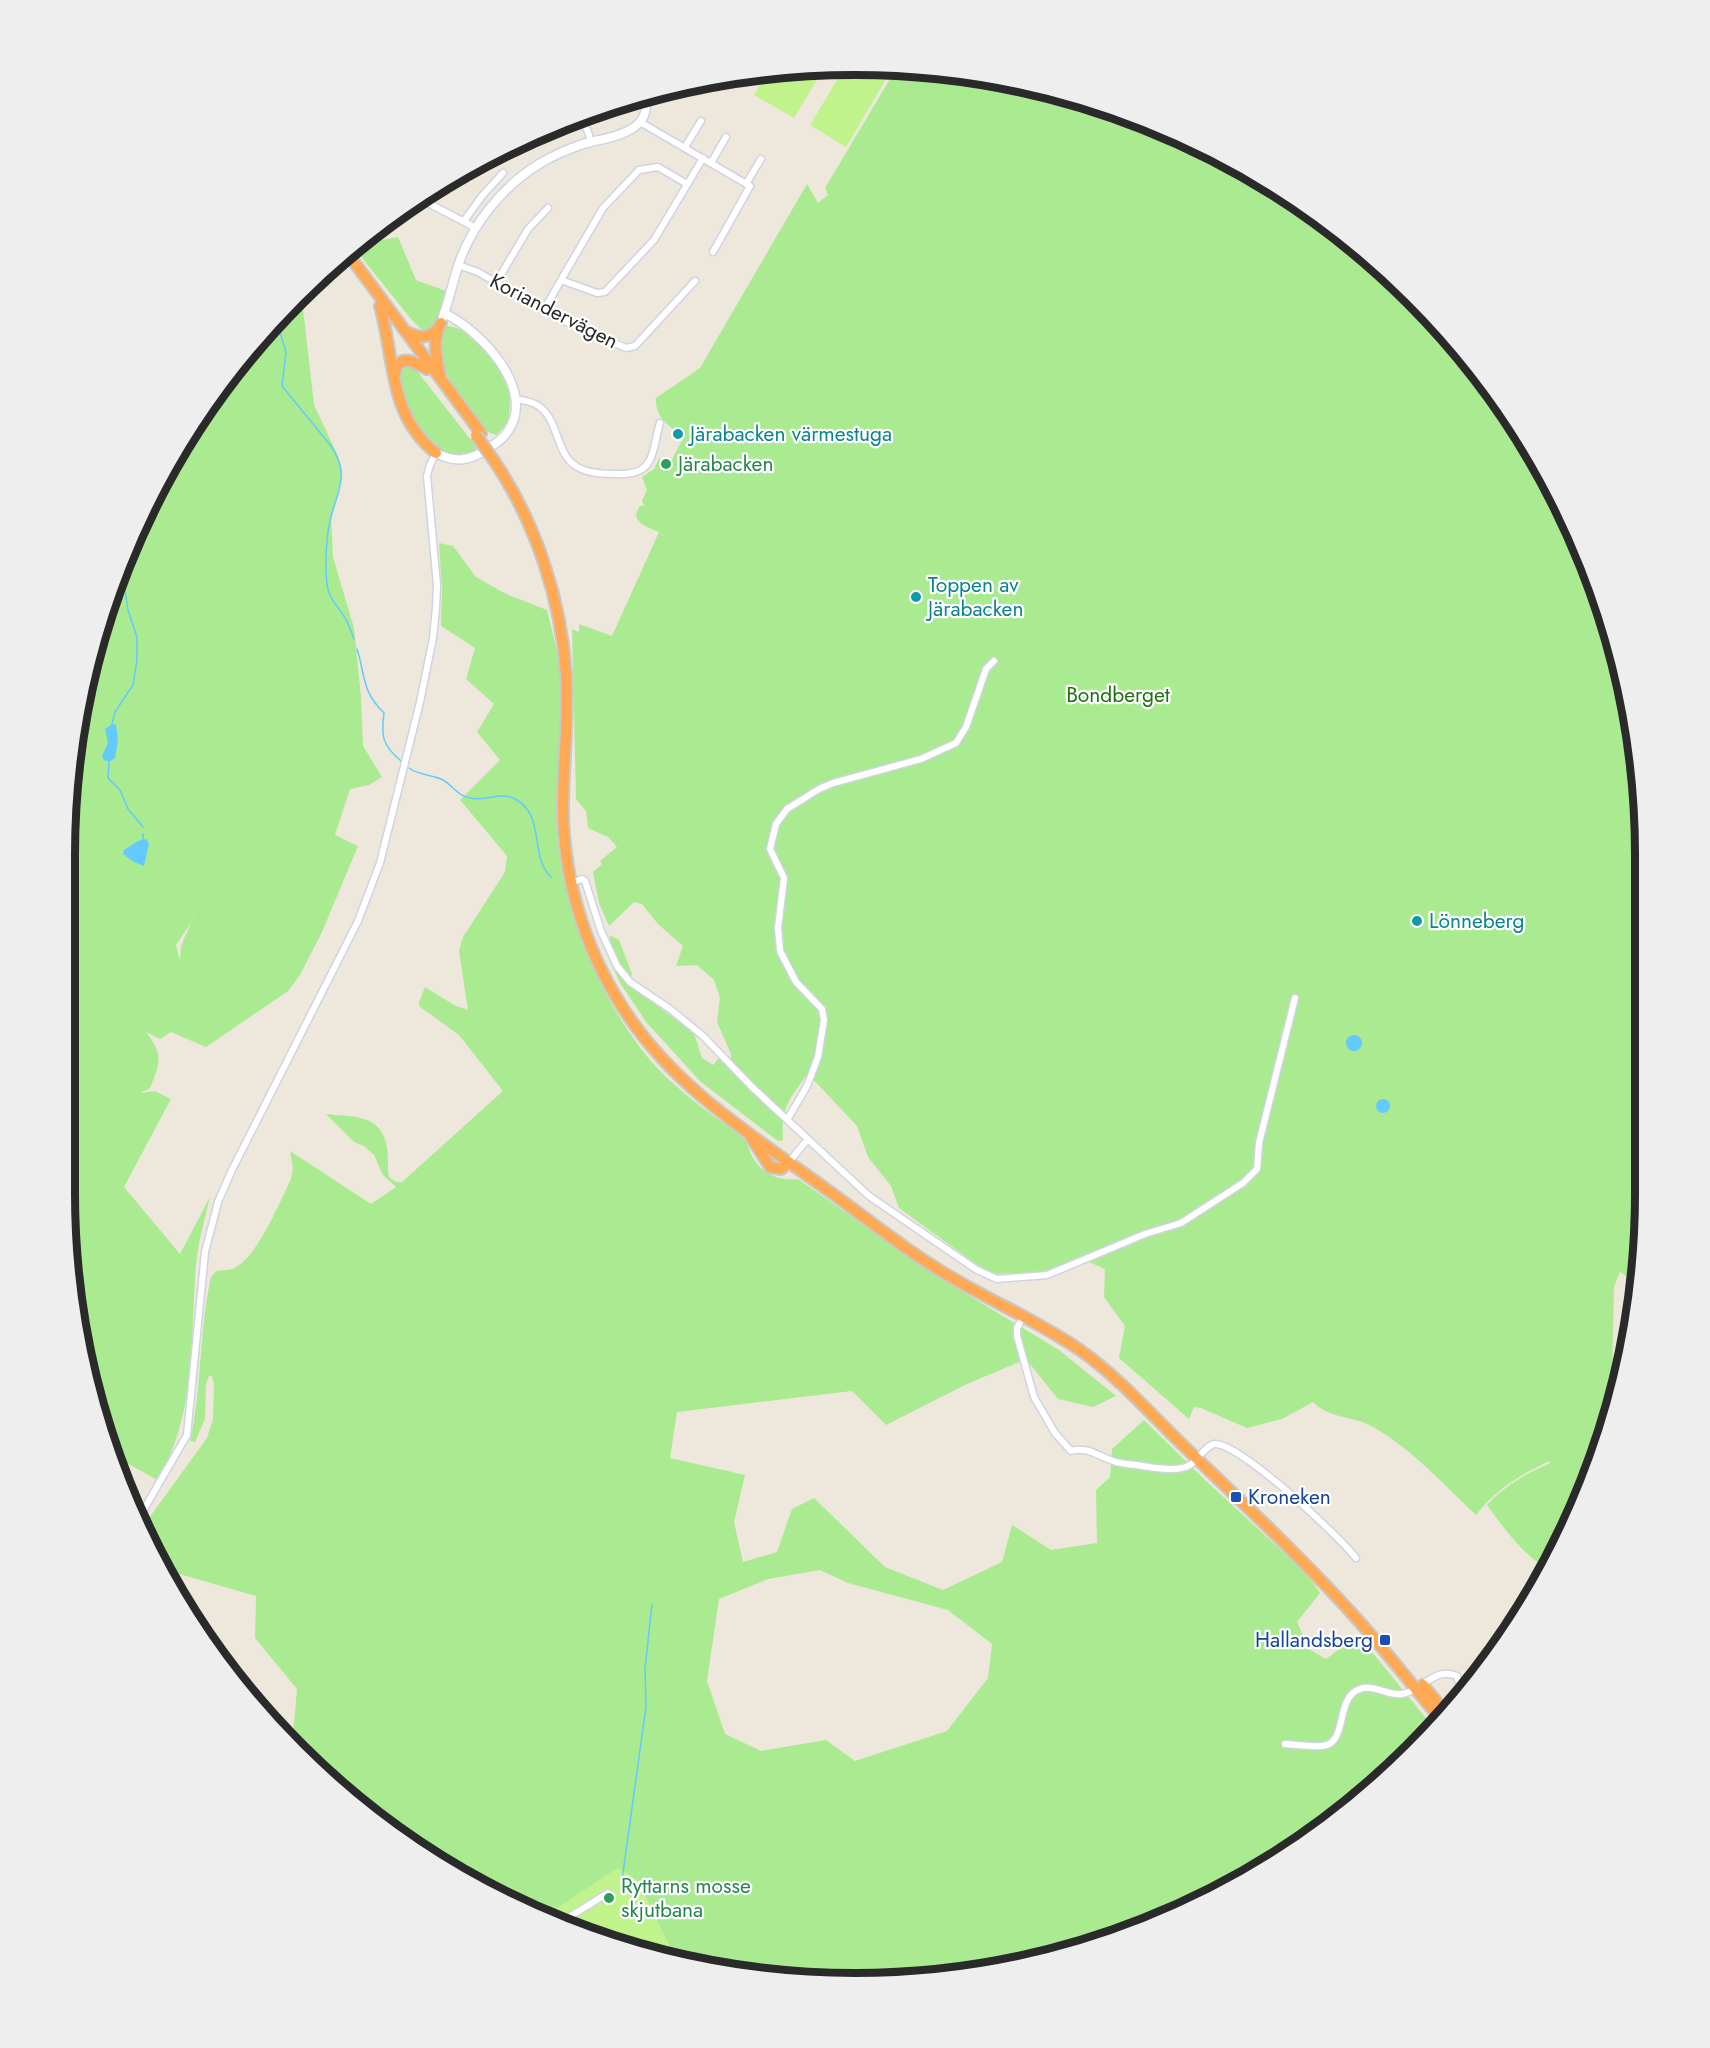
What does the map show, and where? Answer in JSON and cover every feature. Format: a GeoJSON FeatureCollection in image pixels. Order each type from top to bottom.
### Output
{"type":"FeatureCollection","features":[{"type":"Feature","properties":{"kind":"highway"},"geometry":{"type":"LineString","coordinates":[[352,260],[442,380],[497,460],[523,501],[544,548],[564,624],[572,686],[568,819],[576,881],[585,914],[602,957],[621,995],[644,1028],[664,1054],[704,1092],[791,1160],[939,1270],[1059,1337],[1093,1360],[1199,1456]]}},
{"type":"Feature","properties":{"kind":"highway"},"geometry":{"type":"LineString","coordinates":[[348,263],[427,369],[479,434]]}},
{"type":"Feature","properties":{"kind":"highway"},"geometry":{"type":"LineString","coordinates":[[380,306],[400,403],[407,421],[421,441],[436,453]]}},
{"type":"Feature","properties":{"kind":"highway"},"geometry":{"type":"LineString","coordinates":[[405,330],[422,337],[430,335],[441,322]]}},
{"type":"Feature","properties":{"kind":"highway"},"geometry":{"type":"LineString","coordinates":[[441,322],[435,351],[442,380]]}},
{"type":"Feature","properties":{"kind":"highway"},"geometry":{"type":"LineString","coordinates":[[394,376],[399,364],[405,360],[427,369]]}},
{"type":"Feature","properties":{"kind":"highway"},"geometry":{"type":"LineString","coordinates":[[497,460],[537,544],[549,579],[560,629],[566,690],[564,828],[571,880],[600,966],[615,995],[650,1044],[695,1091],[748,1132],[770,1167],[781,1169],[791,1160]]}},
{"type":"Feature","properties":{"kind":"highway"},"geometry":{"type":"LineString","coordinates":[[791,1160],[931,1258],[1082,1344],[1122,1376],[1333,1593],[1440,1708]]}},
{"type":"Feature","properties":{"kind":"highway"},"geometry":{"type":"LineString","coordinates":[[1419,1687],[1436,1712]]}},
{"type":"Feature","properties":{"kind":"street"},"geometry":{"type":"LineString","coordinates":[[143,1511],[187,1435],[205,1252],[218,1202],[358,921],[380,863],[433,638],[437,585],[427,476],[430,465],[436,453],[452,460],[463,460],[476,456],[504,436],[515,414],[512,386],[501,364],[486,343],[469,328],[441,322],[458,266],[476,228],[500,196],[522,176],[564,151],[628,130],[640,122],[646,110],[646,104]]}},
{"type":"Feature","properties":{"kind":"street"},"geometry":{"type":"LineString","coordinates":[[685,147],[701,121]]}},
{"type":"Feature","properties":{"kind":"street"},"geometry":{"type":"LineString","coordinates":[[640,122],[750,186],[713,252]]}},
{"type":"Feature","properties":{"kind":"street"},"geometry":{"type":"LineString","coordinates":[[584,124],[591,142]]}},
{"type":"Feature","properties":{"kind":"street"},"geometry":{"type":"LineString","coordinates":[[711,163],[726,137]]}},
{"type":"Feature","properties":{"kind":"street"},"geometry":{"type":"LineString","coordinates":[[561,280],[597,294],[605,292],[654,240],[703,158]]}},
{"type":"Feature","properties":{"kind":"street"},"geometry":{"type":"LineString","coordinates":[[746,184],[761,159]]}},
{"type":"Feature","properties":{"kind":"street"},"geometry":{"type":"LineString","coordinates":[[544,310],[603,208],[639,170],[658,167],[687,184]]}},
{"type":"Feature","properties":{"kind":"street"},"geometry":{"type":"LineString","coordinates":[[464,221],[503,173]]}},
{"type":"Feature","properties":{"kind":"street"},"geometry":{"type":"LineString","coordinates":[[426,204],[476,228]]}},
{"type":"Feature","properties":{"kind":"street"},"geometry":{"type":"LineString","coordinates":[[496,283],[528,229],[548,208]]}},
{"type":"Feature","properties":{"kind":"street","name":"Koriandervägen"},"geometry":{"type":"LineString","coordinates":[[458,266],[478,272],[544,310],[630,348],[695,281]]}},
{"type":"Feature","properties":{"kind":"street"},"geometry":{"type":"LineString","coordinates":[[515,399],[531,402],[541,408],[550,420],[566,458],[577,467],[593,473],[633,474],[643,470],[652,458],[660,423]]}},
{"type":"Feature","properties":{"kind":"street"},"geometry":{"type":"LineString","coordinates":[[787,1120],[807,1086],[818,1057],[824,1020],[822,1009],[796,982],[780,951],[778,928],[784,878],[770,849],[776,824],[788,809],[819,789],[833,783],[921,759],[956,742],[966,727],[986,669],[994,661]]}},
{"type":"Feature","properties":{"kind":"street"},"geometry":{"type":"LineString","coordinates":[[576,881],[582,879],[585,881],[601,931],[623,975],[703,1036],[752,1088],[878,1203],[986,1275],[997,1279],[1008,1280],[1047,1275],[1145,1234],[1181,1223],[1243,1183],[1257,1169],[1259,1143],[1295,998]]}},
{"type":"Feature","properties":{"kind":"street"},"geometry":{"type":"LineString","coordinates":[[791,1160],[808,1138]]}},
{"type":"Feature","properties":{"kind":"street"},"geometry":{"type":"LineString","coordinates":[[1023,1317],[1017,1328],[1017,1336],[1034,1397],[1055,1433],[1071,1451],[1088,1449],[1120,1463],[1178,1468],[1191,1464],[1215,1444],[1242,1456],[1314,1515],[1342,1541],[1356,1558]]}},
{"type":"Feature","properties":{"kind":"street"},"geometry":{"type":"LineString","coordinates":[[1285,1744],[1322,1746],[1332,1743],[1338,1732],[1342,1710],[1354,1692],[1370,1688],[1401,1694],[1419,1687],[1437,1675],[1453,1674],[1459,1679],[1460,1684]]}},
{"type":"Feature","properties":{"kind":"street"},"geometry":{"type":"LineString","coordinates":[[567,1918],[608,1893]]}},
{"type":"Feature","properties":{"kind":"green space"},"geometry":{"type":"Polygon","coordinates":[[[819,76],[794,118],[754,95],[762,81],[819,76]]]}},
{"type":"Feature","properties":{"kind":"green space"},"geometry":{"type":"Polygon","coordinates":[[[840,76],[876,76],[885,81],[846,147],[810,125],[840,76]]]}},
{"type":"Feature","properties":{"kind":"green space","name":"Bondberget"},"geometry":{"type":"Polygon","coordinates":[[[886,76],[957,82],[1007,90],[1106,116],[1200,155],[1288,206],[1330,236],[1407,303],[1474,380],[1504,422],[1530,465],[1555,510],[1576,557],[1594,604],[1620,703],[1633,804],[1635,1193],[1630,1278],[1620,1272],[1614,1287],[1612,1378],[1608,1395],[1594,1444],[1576,1491],[1540,1564],[1522,1549],[1487,1505],[1509,1486],[1550,1463],[1549,1461],[1509,1484],[1492,1498],[1476,1515],[1427,1468],[1387,1436],[1366,1423],[1327,1412],[1313,1402],[1282,1419],[1247,1428],[1201,1408],[1194,1407],[1189,1419],[1119,1358],[1125,1326],[1104,1297],[1105,1269],[1089,1262],[1046,1272],[993,1274],[976,1264],[899,1208],[891,1186],[868,1157],[857,1126],[811,1077],[810,1071],[788,1103],[785,1110],[783,1140],[778,1141],[701,1082],[647,1023],[620,983],[609,959],[610,935],[619,940],[632,974],[628,984],[694,1033],[702,1058],[713,1065],[719,1058],[731,1062],[731,1054],[717,1022],[720,998],[714,980],[697,965],[676,966],[683,946],[658,924],[642,904],[634,902],[609,926],[599,903],[593,872],[602,864],[600,861],[617,847],[608,837],[588,828],[586,811],[576,799],[572,629],[579,632],[579,624],[612,636],[659,532],[645,526],[636,516],[640,506],[644,506],[642,501],[647,490],[642,477],[654,469],[659,458],[666,465],[670,463],[684,437],[660,416],[656,398],[700,368],[807,184],[818,203],[828,195],[825,188],[890,79],[886,76]]]}},
{"type":"Feature","properties":{"kind":"green space"},"geometry":{"type":"Polygon","coordinates":[[[380,236],[382,240],[398,237],[416,280],[446,291],[438,319],[432,328],[428,331],[422,330],[359,254],[380,236]]]}},
{"type":"Feature","properties":{"kind":"green space"},"geometry":{"type":"Polygon","coordinates":[[[301,306],[303,309],[314,405],[338,456],[342,477],[331,516],[333,557],[354,628],[363,746],[382,777],[369,785],[350,789],[335,835],[358,846],[322,932],[300,975],[288,991],[206,1047],[171,1032],[160,1039],[146,1032],[156,1047],[158,1065],[150,1088],[140,1093],[155,1091],[171,1099],[124,1187],[180,1254],[210,1197],[197,1256],[192,1348],[185,1403],[170,1455],[157,1480],[122,1461],[102,1395],[90,1345],[82,1295],[75,1193],[75,855],[82,753],[90,703],[116,604],[155,510],[206,422],[236,380],[301,306]],[[198,906],[190,924],[176,945],[180,960],[181,946],[198,906]]]}},
{"type":"Feature","properties":{"kind":"green space"},"geometry":{"type":"Polygon","coordinates":[[[447,326],[467,333],[485,348],[504,377],[510,399],[508,420],[496,435],[490,433],[473,413],[448,377],[440,351],[441,337],[447,326]]]}},
{"type":"Feature","properties":{"kind":"green space"},"geometry":{"type":"Polygon","coordinates":[[[405,366],[411,366],[417,371],[477,448],[462,456],[446,453],[431,444],[407,411],[401,393],[400,377],[405,366]]]}},
{"type":"Feature","properties":{"kind":"green space"},"geometry":{"type":"Polygon","coordinates":[[[439,543],[453,546],[476,577],[506,594],[547,610],[557,651],[560,676],[561,716],[556,815],[561,866],[568,898],[592,964],[607,996],[644,1053],[681,1090],[742,1136],[755,1161],[764,1171],[783,1179],[798,1179],[932,1273],[1059,1350],[1116,1396],[1093,1407],[1058,1399],[1026,1359],[967,1384],[886,1425],[852,1391],[677,1412],[670,1458],[745,1475],[734,1522],[743,1562],[777,1552],[792,1509],[814,1498],[885,1567],[943,1590],[1002,1562],[1012,1525],[1051,1550],[1097,1543],[1096,1490],[1110,1477],[1112,1449],[1144,1420],[1307,1574],[1320,1593],[1297,1622],[1309,1649],[1326,1659],[1358,1635],[1428,1721],[1407,1745],[1330,1812],[1288,1842],[1200,1893],[1106,1932],[1007,1958],[957,1966],[855,1973],[804,1971],[753,1966],[671,1950],[638,1881],[618,1868],[552,1912],[510,1893],[422,1842],[380,1812],[293,1734],[297,1689],[255,1638],[256,1596],[174,1572],[147,1521],[207,1438],[213,1419],[214,1385],[212,1376],[209,1376],[206,1384],[205,1419],[195,1442],[190,1441],[211,1277],[216,1271],[236,1268],[254,1250],[291,1179],[293,1168],[290,1151],[371,1204],[396,1187],[383,1175],[374,1155],[364,1146],[354,1142],[326,1114],[362,1118],[377,1126],[386,1143],[389,1177],[396,1182],[402,1182],[503,1091],[459,1035],[419,1006],[425,987],[454,1005],[468,1010],[459,951],[463,937],[505,872],[507,856],[460,800],[500,760],[477,732],[494,704],[466,679],[475,648],[441,626],[442,589],[439,543]],[[820,1570],[768,1579],[719,1599],[707,1681],[725,1734],[761,1751],[826,1740],[855,1761],[947,1731],[988,1678],[992,1644],[948,1610],[848,1583],[820,1570]]]}},
{"type":"Feature","properties":{"kind":"green space","name":"Ryttarns mosse skjutbana"},"geometry":{"type":"Polygon","coordinates":[[[618,1868],[638,1881],[671,1950],[604,1932],[552,1912],[618,1868]]]}},
{"type":"Feature","properties":{"kind":"water"},"geometry":{"type":"Polygon","coordinates":[[[112,724],[116,725],[118,740],[115,758],[109,762],[102,756],[108,743],[105,729],[112,724]]]}},
{"type":"Feature","properties":{"kind":"water"},"geometry":{"type":"Polygon","coordinates":[[[146,839],[149,844],[144,866],[123,854],[124,850],[146,839]]]}},
{"type":"Feature","properties":{"kind":"water"},"geometry":{"type":"Polygon","coordinates":[[[1354,1035],[1362,1043],[1354,1051],[1346,1043],[1354,1035]]]}},
{"type":"Feature","properties":{"kind":"water"},"geometry":{"type":"Polygon","coordinates":[[[1380,1099],[1386,1099],[1390,1106],[1386,1113],[1380,1113],[1376,1109],[1376,1103],[1380,1099]]]}},
{"type":"Feature","properties":{"kind":"waterway"},"geometry":{"type":"LineString","coordinates":[[279,330],[286,352],[282,386],[331,446],[340,466],[341,483],[328,536],[326,578],[330,594],[346,620],[354,639]]}},
{"type":"Feature","properties":{"kind":"waterway"},"geometry":{"type":"LineString","coordinates":[[112,724],[115,712],[133,685],[137,659],[137,637],[128,610],[124,583]]}},
{"type":"Feature","properties":{"kind":"waterway"},"geometry":{"type":"LineString","coordinates":[[357,649],[365,683],[371,697],[384,713],[384,740],[401,761]]}},
{"type":"Feature","properties":{"kind":"waterway"},"geometry":{"type":"LineString","coordinates":[[109,762],[108,778],[120,790],[128,809],[143,827]]}},
{"type":"Feature","properties":{"kind":"waterway"},"geometry":{"type":"LineString","coordinates":[[409,768],[443,780],[466,797],[481,799],[504,796],[515,799],[525,806],[534,825],[540,859],[544,869],[551,877]]}},
{"type":"Feature","properties":{"kind":"waterway"},"geometry":{"type":"LineString","coordinates":[[143,834],[143,840]]}},
{"type":"Feature","properties":{"kind":"waterway"},"geometry":{"type":"LineString","coordinates":[[622,1880],[646,1707],[645,1669],[652,1604]]}},
{"type":"Feature","properties":{"kind":"place","name":"Järabacken värmestuga"},"geometry":{"type":"Point","coordinates":[678,434]}},
{"type":"Feature","properties":{"kind":"place","name":"Järabacken"},"geometry":{"type":"Point","coordinates":[666,464]}},
{"type":"Feature","properties":{"kind":"place","name":"Toppen av Järabacken"},"geometry":{"type":"Point","coordinates":[916,597]}},
{"type":"Feature","properties":{"kind":"place","name":"Lönneberg"},"geometry":{"type":"Point","coordinates":[1417,921]}},
{"type":"Feature","properties":{"kind":"place","name":"Kroneken"},"geometry":{"type":"Point","coordinates":[1236,1497]}},
{"type":"Feature","properties":{"kind":"place","name":"Hallandsberg"},"geometry":{"type":"Point","coordinates":[1385,1640]}},
{"type":"Feature","properties":{"kind":"place","name":"Ryttarns mosse skjutbana"},"geometry":{"type":"Point","coordinates":[609,1898]}}]}
